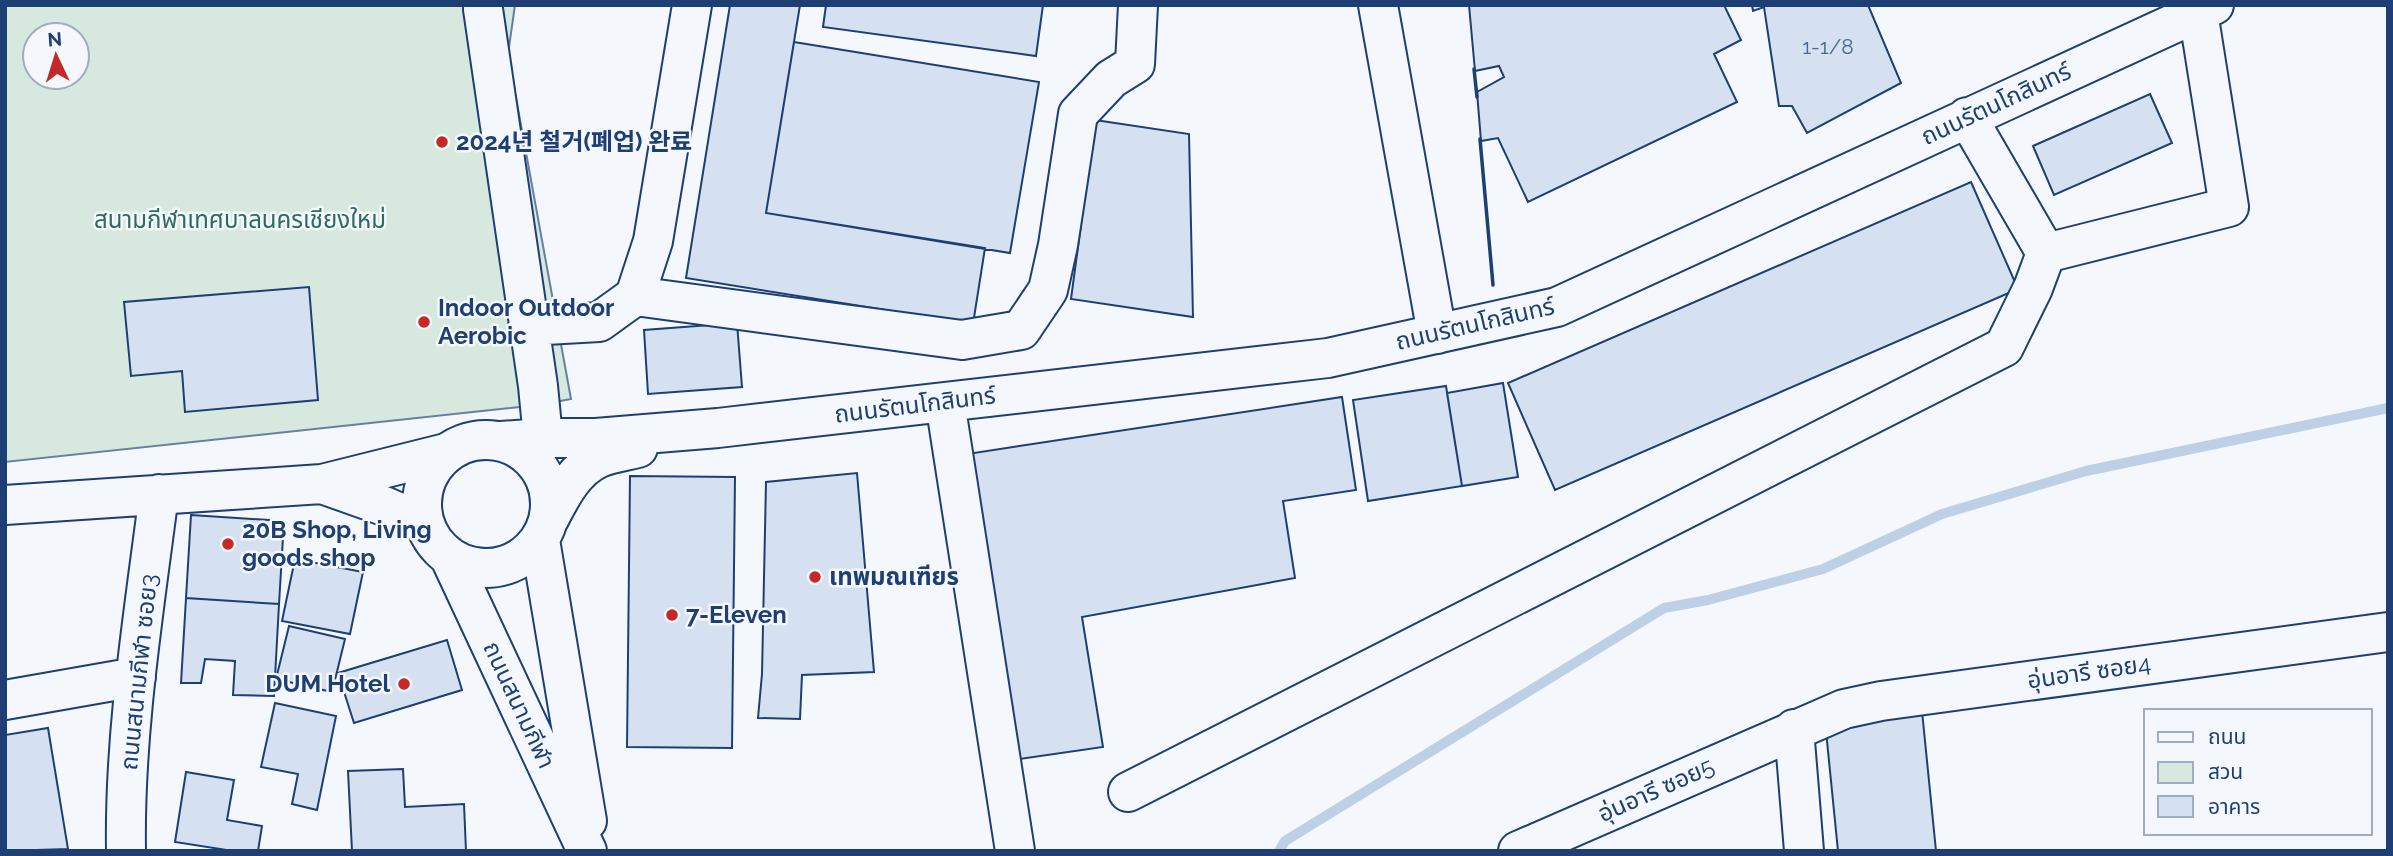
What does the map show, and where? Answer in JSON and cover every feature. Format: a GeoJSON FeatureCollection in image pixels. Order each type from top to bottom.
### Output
{"type":"FeatureCollection","features":[{"type":"Feature","properties":{"kind":"street"},"geometry":{"type":"LineString","coordinates":[[528,326],[599,322],[635,296],[653,241],[692,5]]}},
{"type":"Feature","properties":{"kind":"street"},"geometry":{"type":"LineString","coordinates":[[635,296],[962,340],[1021,330],[1048,290],[1058,245],[1077,114],[1111,79],[1135,64],[1138,5]]}},
{"type":"Feature","properties":{"kind":"street"},"geometry":{"type":"LineString","coordinates":[[1378,5],[1437,334]]}},
{"type":"Feature","properties":{"kind":"street"},"geometry":{"type":"LineString","coordinates":[[483,9],[543,438]]}},
{"type":"Feature","properties":{"kind":"street"},"geometry":{"type":"LineString","coordinates":[[2046,253],[2229,207],[2206,9]]}},
{"type":"Feature","properties":{"kind":"street","name":"ถนนรัตนโกสินทร์"},"geometry":{"type":"LineString","coordinates":[[501,440],[596,438],[719,428],[1328,358],[1558,307],[2206,9]]}},
{"type":"Feature","properties":{"kind":"street"},"geometry":{"type":"LineString","coordinates":[[1967,117],[2046,253]]}},
{"type":"Feature","properties":{"kind":"street"},"geometry":{"type":"LineString","coordinates":[[1128,792],[2004,347],[2033,288],[2046,253]]}},
{"type":"Feature","properties":{"kind":"street"},"geometry":{"type":"LineString","coordinates":[[945,402],[1015,851]]}},
{"type":"Feature","properties":{"kind":"street","name":"ถนนรัตนโกสินทร์"},"geometry":{"type":"LineString","coordinates":[[544,529],[566,486],[589,464],[600,458],[719,428]]}},
{"type":"Feature","properties":{"kind":"street"},"geometry":{"type":"LineString","coordinates":[[501,440],[527,455],[546,479],[550,499],[544,529],[528,553],[513,562],[492,568],[470,567],[450,558],[434,543],[423,523],[420,504],[423,485],[432,467],[446,453],[463,443],[501,440]]}},
{"type":"Feature","properties":{"kind":"street"},"geometry":{"type":"LineString","coordinates":[[5,505],[322,484],[446,453]]}},
{"type":"Feature","properties":{"kind":"street"},"geometry":{"type":"LineString","coordinates":[[322,484],[423,523]]}},
{"type":"Feature","properties":{"kind":"street","name":"ถนนสนามกีฬา ซอย3"},"geometry":{"type":"LineString","coordinates":[[126,851],[125,818],[136,677],[159,494]]}},
{"type":"Feature","properties":{"kind":"street","name":"ถนนสนามกีฬา"},"geometry":{"type":"LineString","coordinates":[[544,529],[590,851]]}},
{"type":"Feature","properties":{"kind":"street","name":"ถนนสนามกีฬา"},"geometry":{"type":"LineString","coordinates":[[450,558],[590,851]]}},
{"type":"Feature","properties":{"kind":"street","name":"อุ่นอารี ซอย4"},"geometry":{"type":"LineString","coordinates":[[1794,729],[1844,709],[1881,701],[2388,632]]}},
{"type":"Feature","properties":{"kind":"street"},"geometry":{"type":"LineString","coordinates":[[5,700],[136,677]]}},
{"type":"Feature","properties":{"kind":"street"},"geometry":{"type":"LineString","coordinates":[[1794,729],[1804,851]]}},
{"type":"Feature","properties":{"kind":"street","name":"อุ่นอารี ซอย5"},"geometry":{"type":"LineString","coordinates":[[1519,850],[1794,729]]}},
{"type":"Feature","properties":{"kind":"green space","name":"สนามกีฬาเทศบาลนครเชียงใหม่"},"geometry":{"type":"Polygon","coordinates":[[[5,5],[515,5],[508,54],[571,399],[539,405],[5,462],[5,5]]]}},
{"type":"Feature","properties":{"kind":"building"},"geometry":{"type":"Polygon","coordinates":[[[730,5],[800,5],[766,213],[985,248],[973,324],[686,278],[730,5]]]}},
{"type":"Feature","properties":{"kind":"building"},"geometry":{"type":"Polygon","coordinates":[[[826,5],[1043,5],[1036,56],[823,27],[826,5]]]}},
{"type":"Feature","properties":{"kind":"building"},"geometry":{"type":"Polygon","coordinates":[[[1469,5],[1724,5],[1741,40],[1714,54],[1737,102],[1528,202],[1498,138],[1481,141],[1477,92],[1504,77],[1499,66],[1475,71],[1469,5]]]}},
{"type":"Feature","properties":{"kind":"building"},"geometry":{"type":"Polygon","coordinates":[[[1752,5],[1868,5],[1901,83],[1807,133],[1792,106],[1779,106],[1764,7],[1753,11],[1752,5]]]}},
{"type":"Feature","properties":{"kind":"building"},"geometry":{"type":"Polygon","coordinates":[[[794,42],[1039,82],[1010,253],[766,213],[794,42]]]}},
{"type":"Feature","properties":{"kind":"building"},"geometry":{"type":"Polygon","coordinates":[[[2150,94],[2172,143],[2054,195],[2033,146],[2150,94]]]}},
{"type":"Feature","properties":{"kind":"building"},"geometry":{"type":"Polygon","coordinates":[[[1095,120],[1189,134],[1193,317],[1071,299],[1095,120]]]}},
{"type":"Feature","properties":{"kind":"building"},"geometry":{"type":"Polygon","coordinates":[[[1971,182],[2018,289],[1555,490],[1508,383],[1971,182]]]}},
{"type":"Feature","properties":{"kind":"building"},"geometry":{"type":"Polygon","coordinates":[[[309,287],[318,400],[185,412],[182,371],[131,376],[124,302],[309,287]]]}},
{"type":"Feature","properties":{"kind":"building"},"geometry":{"type":"Polygon","coordinates":[[[737,323],[742,387],[648,394],[644,330],[737,323]]]}},
{"type":"Feature","properties":{"kind":"building"},"geometry":{"type":"Polygon","coordinates":[[[1503,383],[1518,477],[1462,486],[1447,393],[1503,383]]]}},
{"type":"Feature","properties":{"kind":"building"},"geometry":{"type":"Polygon","coordinates":[[[1446,386],[1462,486],[1368,501],[1353,400],[1446,386]]]}},
{"type":"Feature","properties":{"kind":"building"},"geometry":{"type":"Polygon","coordinates":[[[1342,397],[1356,490],[1283,501],[1295,578],[1082,617],[1103,747],[1013,760],[967,454],[1342,397]]]}},
{"type":"Feature","properties":{"kind":"building","name":"เทพมณเฑียร"},"geometry":{"type":"Polygon","coordinates":[[[857,473],[874,672],[802,675],[800,719],[758,718],[762,674],[766,482],[857,473]]]}},
{"type":"Feature","properties":{"kind":"building"},"geometry":{"type":"Polygon","coordinates":[[[630,476],[735,477],[732,748],[627,747],[630,476]]]}},
{"type":"Feature","properties":{"kind":"building"},"geometry":{"type":"Polygon","coordinates":[[[191,515],[284,521],[279,604],[186,598],[191,515]]]}},
{"type":"Feature","properties":{"kind":"building"},"geometry":{"type":"Polygon","coordinates":[[[295,559],[363,572],[350,634],[282,621],[295,559]]]}},
{"type":"Feature","properties":{"kind":"building"},"geometry":{"type":"Polygon","coordinates":[[[186,598],[279,604],[274,696],[233,695],[235,661],[205,659],[201,683],[181,683],[186,598]]]}},
{"type":"Feature","properties":{"kind":"building"},"geometry":{"type":"Polygon","coordinates":[[[289,626],[345,639],[332,692],[276,679],[289,626]]]}},
{"type":"Feature","properties":{"kind":"building"},"geometry":{"type":"Polygon","coordinates":[[[447,640],[462,690],[354,723],[338,673],[447,640]]]}},
{"type":"Feature","properties":{"kind":"building"},"geometry":{"type":"Polygon","coordinates":[[[275,703],[336,716],[317,810],[292,804],[298,774],[261,767],[275,703]]]}},
{"type":"Feature","properties":{"kind":"building"},"geometry":{"type":"Polygon","coordinates":[[[1922,711],[1936,851],[1838,851],[1825,721],[1922,711]]]}},
{"type":"Feature","properties":{"kind":"building"},"geometry":{"type":"Polygon","coordinates":[[[48,728],[68,849],[5,851],[5,735],[48,728]]]}},
{"type":"Feature","properties":{"kind":"building"},"geometry":{"type":"Polygon","coordinates":[[[403,769],[405,807],[464,804],[466,851],[352,851],[348,771],[403,769]]]}},
{"type":"Feature","properties":{"kind":"building"},"geometry":{"type":"Polygon","coordinates":[[[186,772],[234,780],[227,820],[262,826],[258,851],[233,851],[175,842],[186,772]]]}},
{"type":"Feature","properties":{"kind":"waterway"},"geometry":{"type":"LineString","coordinates":[[1279,851],[1285,841],[1664,608],[1708,600],[1823,569],[1942,514],[2086,471],[2388,408]]}},
{"type":"Feature","properties":{"kind":"wall"},"geometry":{"type":"LineString","coordinates":[[1474,69],[1477,97]]}},
{"type":"Feature","properties":{"kind":"wall"},"geometry":{"type":"LineString","coordinates":[[1480,139],[1493,285]]}},
{"type":"Feature","properties":{"kind":"place","name":"2024년 철거(폐업) 완료"},"geometry":{"type":"Point","coordinates":[442,142]}},
{"type":"Feature","properties":{"kind":"place","name":"Indoor Outdoor Aerobic"},"geometry":{"type":"Point","coordinates":[424,322]}},
{"type":"Feature","properties":{"kind":"place","name":"20B Shop, Living goods shop"},"geometry":{"type":"Point","coordinates":[228,544]}},
{"type":"Feature","properties":{"kind":"place","name":"เทพมณเฑียร"},"geometry":{"type":"Point","coordinates":[815,577]}},
{"type":"Feature","properties":{"kind":"place","name":"7-Eleven"},"geometry":{"type":"Point","coordinates":[672,615]}},
{"type":"Feature","properties":{"kind":"place","name":"DUM Hotel"},"geometry":{"type":"Point","coordinates":[404,684]}}]}
